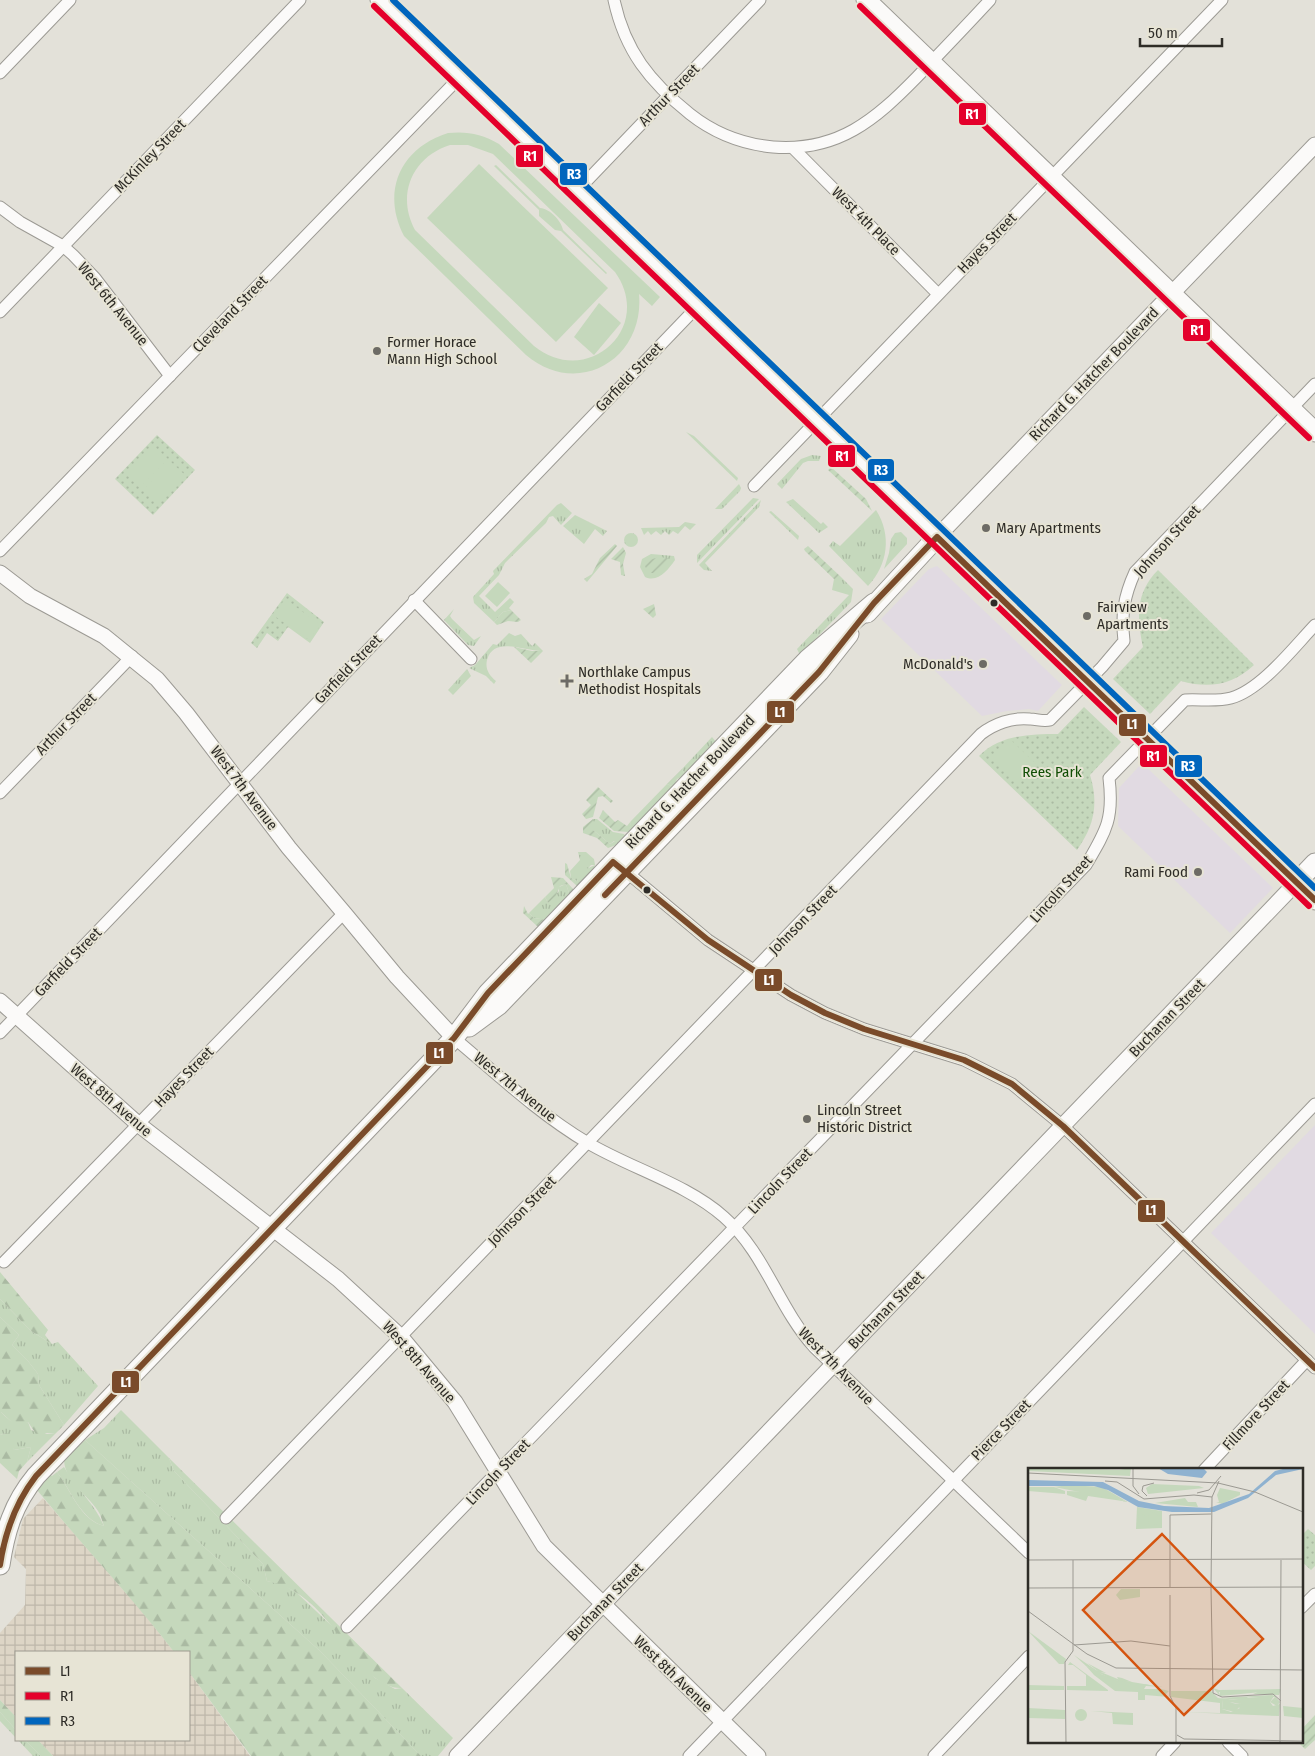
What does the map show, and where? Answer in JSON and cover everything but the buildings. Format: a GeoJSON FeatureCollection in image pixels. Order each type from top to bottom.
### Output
{"type":"FeatureCollection","features":[{"type":"Feature","properties":{"kind":"main road"},"geometry":{"type":"LineString","coordinates":[[380,0],[1315,900]]}},
{"type":"Feature","properties":{"kind":"main road"},"geometry":{"type":"LineString","coordinates":[[866,0],[1315,432]]}},
{"type":"Feature","properties":{"kind":"main road","name":"Richard G. Hatcher Boulevard"},"geometry":{"type":"LineString","coordinates":[[0,1565],[9,1521],[29,1484],[272,1226],[454,1038],[499,1005],[620,867],[750,732],[819,672],[874,603],[937,537]]}},
{"type":"Feature","properties":{"kind":"main road","name":"Buchanan Street"},"geometry":{"type":"LineString","coordinates":[[1296,883],[1315,863]]}},
{"type":"Feature","properties":{"kind":"street"},"geometry":{"type":"LineString","coordinates":[[0,73],[70,0]]}},
{"type":"Feature","properties":{"kind":"street","name":"McKinley Street"},"geometry":{"type":"LineString","coordinates":[[0,312],[300,0]]}},
{"type":"Feature","properties":{"kind":"street"},"geometry":{"type":"LineString","coordinates":[[614,0],[623,33],[632,52],[642,67],[668,96],[695,118],[724,135],[763,146],[793,148],[823,143],[858,129],[889,106],[990,0]]}},
{"type":"Feature","properties":{"kind":"street","name":"Arthur Street"},"geometry":{"type":"LineString","coordinates":[[578,190],[760,0]]}},
{"type":"Feature","properties":{"kind":"street","name":"Hayes Street"},"geometry":{"type":"LineString","coordinates":[[754,486],[1222,0]]}},
{"type":"Feature","properties":{"kind":"street","name":"Cleveland Street"},"geometry":{"type":"LineString","coordinates":[[0,551],[460,77]]}},
{"type":"Feature","properties":{"kind":"street","name":"Richard G. Hatcher Boulevard"},"geometry":{"type":"LineString","coordinates":[[937,537],[1315,145]]}},
{"type":"Feature","properties":{"kind":"street","name":"West 4th Place"},"geometry":{"type":"LineString","coordinates":[[793,148],[938,294]]}},
{"type":"Feature","properties":{"kind":"street","name":"West 6th Avenue"},"geometry":{"type":"LineString","coordinates":[[0,207],[20,222],[63,246],[95,278],[170,376]]}},
{"type":"Feature","properties":{"kind":"street","name":"Garfield Street"},"geometry":{"type":"LineString","coordinates":[[0,1033],[698,306]]}},
{"type":"Feature","properties":{"kind":"street","name":"Johnson Street"},"geometry":{"type":"LineString","coordinates":[[226,1518],[981,734],[995,725],[1018,719],[1047,721],[1088,682],[1123,644],[1124,605],[1135,572],[1315,384]]}},
{"type":"Feature","properties":{"kind":"street","name":"West 7th Avenue"},"geometry":{"type":"LineString","coordinates":[[0,574],[30,596],[104,636],[132,656],[171,695],[344,913],[397,977],[454,1038],[519,1094],[588,1143],[707,1204],[735,1228],[756,1253],[797,1327],[833,1366],[1028,1553]]}},
{"type":"Feature","properties":{"kind":"street"},"geometry":{"type":"LineString","coordinates":[[414,600],[471,659]]}},
{"type":"Feature","properties":{"kind":"street","name":"Lincoln Street"},"geometry":{"type":"LineString","coordinates":[[347,1627],[1086,866],[1107,829],[1111,799],[1109,778],[1185,700],[1223,700],[1246,691],[1261,680],[1315,625]]}},
{"type":"Feature","properties":{"kind":"street","name":"Arthur Street"},"geometry":{"type":"LineString","coordinates":[[0,792],[132,656]]}},
{"type":"Feature","properties":{"kind":"street"},"geometry":{"type":"LineString","coordinates":[[620,867],[700,934],[791,996],[864,1029],[964,1060],[998,1075],[1026,1094],[1063,1126],[1311,1364]]}},
{"type":"Feature","properties":{"kind":"street","name":"Buchanan Street"},"geometry":{"type":"LineString","coordinates":[[457,1756],[1296,883]]}},
{"type":"Feature","properties":{"kind":"street","name":"Hayes Street"},"geometry":{"type":"LineString","coordinates":[[4,1262],[344,913]]}},
{"type":"Feature","properties":{"kind":"street","name":"West 8th Avenue"},"geometry":{"type":"LineString","coordinates":[[0,1001],[138,1124],[338,1279],[401,1337],[455,1402],[544,1546],[758,1756]]}},
{"type":"Feature","properties":{"kind":"street","name":"Pierce Street"},"geometry":{"type":"LineString","coordinates":[[689,1756],[1315,1104]]}},
{"type":"Feature","properties":{"kind":"street","name":"Fillmore Street"},"geometry":{"type":"LineString","coordinates":[[1206,1468],[1311,1364]]}},
{"type":"Feature","properties":{"kind":"street"},"geometry":{"type":"LineString","coordinates":[[1302,1607],[1315,1594]]}},
{"type":"Feature","properties":{"kind":"street"},"geometry":{"type":"LineString","coordinates":[[934,1756],[1028,1657]]}},
{"type":"Feature","properties":{"kind":"street"},"geometry":{"type":"LineString","coordinates":[[1162,1756],[1173,1744]]}},
{"type":"Feature","properties":{"kind":"street"},"geometry":{"type":"LineString","coordinates":[[1230,1744],[1242,1756]]}},
{"type":"Feature","properties":{"kind":"shaded area"},"geometry":{"type":"Polygon","coordinates":[[[937,566],[1062,685],[1038,711],[1029,709],[982,716],[881,619],[929,569],[937,566]]]}},
{"type":"Feature","properties":{"kind":"shaded area"},"geometry":{"type":"Polygon","coordinates":[[[1142,763],[1273,888],[1230,933],[1118,826],[1119,788],[1142,763]]]}},
{"type":"Feature","properties":{"kind":"shaded area"},"geometry":{"type":"Polygon","coordinates":[[[1315,1125],[1315,1334],[1211,1233],[1315,1125]]]}},
{"type":"Feature","properties":{"kind":"shaded area"},"geometry":{"type":"Polygon","coordinates":[[[43,1498],[145,1615],[173,1651],[15,1651],[15,1716],[0,1700],[0,1633],[25,1605],[26,1569],[14,1557],[23,1519],[43,1498]]]}},
{"type":"Feature","properties":{"kind":"shaded area"},"geometry":{"type":"Polygon","coordinates":[[[190,1673],[250,1756],[53,1756],[39,1741],[190,1741],[190,1673]]]}},
{"type":"Feature","properties":{"kind":"green space"},"geometry":{"type":"Polygon","coordinates":[[[462,132],[487,138],[499,144],[660,297],[652,306],[639,294],[638,317],[631,337],[620,353],[604,365],[586,372],[566,373],[546,368],[526,355],[404,236],[397,220],[394,203],[395,188],[399,174],[407,161],[418,149],[431,140],[448,133],[462,132]],[[450,145],[426,158],[417,168],[411,179],[407,204],[409,217],[415,230],[534,346],[554,357],[575,360],[593,356],[609,346],[621,331],[627,313],[625,293],[615,272],[493,154],[468,145],[450,145]]]}},
{"type":"Feature","properties":{"kind":"green space"},"geometry":{"type":"Polygon","coordinates":[[[479,164],[608,288],[556,342],[427,218],[479,164]]]}},
{"type":"Feature","properties":{"kind":"green space"},"geometry":{"type":"Polygon","coordinates":[[[496,165],[540,208],[548,210],[560,222],[563,230],[607,273],[561,231],[555,230],[539,216],[539,210],[494,166],[496,165]]]}},
{"type":"Feature","properties":{"kind":"green space"},"geometry":{"type":"Polygon","coordinates":[[[599,303],[621,323],[594,355],[574,337],[599,303]]]}},
{"type":"Feature","properties":{"kind":"green space"},"geometry":{"type":"Polygon","coordinates":[[[686,432],[694,436],[738,478],[737,481],[686,432]]]}},
{"type":"Feature","properties":{"kind":"green space"},"geometry":{"type":"Polygon","coordinates":[[[157,435],[195,470],[153,515],[115,479],[157,435]]]}},
{"type":"Feature","properties":{"kind":"green space"},"geometry":{"type":"Polygon","coordinates":[[[154,446],[168,459],[140,488],[127,475],[154,446]]]}},
{"type":"Feature","properties":{"kind":"green space"},"geometry":{"type":"Polygon","coordinates":[[[812,455],[821,456],[819,461],[803,463],[782,489],[777,484],[801,459],[812,455]]]}},
{"type":"Feature","properties":{"kind":"green space"},"geometry":{"type":"Polygon","coordinates":[[[170,461],[184,474],[156,503],[143,490],[170,461]]]}},
{"type":"Feature","properties":{"kind":"green space"},"geometry":{"type":"Polygon","coordinates":[[[831,467],[866,499],[872,511],[828,470],[831,467]]]}},
{"type":"Feature","properties":{"kind":"green space"},"geometry":{"type":"Polygon","coordinates":[[[739,484],[740,491],[722,509],[715,509],[739,484]]]}},
{"type":"Feature","properties":{"kind":"green space"},"geometry":{"type":"Polygon","coordinates":[[[753,498],[759,499],[697,563],[697,555],[753,498]]]}},
{"type":"Feature","properties":{"kind":"green space"},"geometry":{"type":"Polygon","coordinates":[[[793,499],[821,524],[823,522],[828,527],[819,533],[786,502],[793,499]]]}},
{"type":"Feature","properties":{"kind":"green space"},"geometry":{"type":"Polygon","coordinates":[[[761,500],[759,507],[705,563],[712,571],[704,570],[699,565],[761,500]]]}},
{"type":"Feature","properties":{"kind":"green space"},"geometry":{"type":"Polygon","coordinates":[[[561,503],[572,513],[561,525],[553,516],[549,517],[546,523],[505,563],[499,575],[479,596],[495,612],[510,598],[514,602],[509,608],[511,610],[503,612],[494,622],[474,603],[473,597],[494,574],[493,571],[561,503]]]}},
{"type":"Feature","properties":{"kind":"green space"},"geometry":{"type":"Polygon","coordinates":[[[876,510],[884,529],[886,550],[880,569],[868,586],[829,546],[833,541],[840,546],[876,510]]]}},
{"type":"Feature","properties":{"kind":"green space"},"geometry":{"type":"Polygon","coordinates":[[[771,511],[799,536],[798,540],[769,512],[771,511]]]}},
{"type":"Feature","properties":{"kind":"green space"},"geometry":{"type":"Polygon","coordinates":[[[575,515],[607,531],[603,536],[595,529],[584,544],[563,526],[575,515]]]}},
{"type":"Feature","properties":{"kind":"green space"},"geometry":{"type":"Polygon","coordinates":[[[685,522],[696,524],[690,530],[685,526],[678,534],[673,531],[669,535],[665,531],[661,535],[656,531],[651,535],[648,531],[644,535],[641,528],[679,527],[685,522]]]}},
{"type":"Feature","properties":{"kind":"green space"},"geometry":{"type":"Polygon","coordinates":[[[901,532],[907,538],[907,544],[884,569],[891,539],[895,533],[901,532]]]}},
{"type":"Feature","properties":{"kind":"green space"},"geometry":{"type":"Polygon","coordinates":[[[628,533],[634,533],[638,540],[634,547],[628,547],[624,543],[624,537],[628,533]]]}},
{"type":"Feature","properties":{"kind":"green space"},"geometry":{"type":"Polygon","coordinates":[[[615,544],[617,546],[587,582],[584,579],[592,574],[600,558],[615,544]]]}},
{"type":"Feature","properties":{"kind":"green space"},"geometry":{"type":"Polygon","coordinates":[[[808,546],[841,577],[840,579],[834,579],[805,551],[804,549],[808,546]]]}},
{"type":"Feature","properties":{"kind":"green space"},"geometry":{"type":"Polygon","coordinates":[[[623,547],[626,553],[623,564],[625,576],[621,575],[620,562],[611,559],[623,547]]]}},
{"type":"Feature","properties":{"kind":"green space"},"geometry":{"type":"Polygon","coordinates":[[[651,554],[674,556],[675,560],[658,577],[645,577],[640,567],[642,559],[651,554]]]}},
{"type":"Feature","properties":{"kind":"green space"},"geometry":{"type":"Polygon","coordinates":[[[659,557],[668,558],[668,563],[658,573],[648,573],[645,566],[646,561],[659,557]]]}},
{"type":"Feature","properties":{"kind":"green space"},"geometry":{"type":"Polygon","coordinates":[[[1158,570],[1254,665],[1238,677],[1220,684],[1201,685],[1181,681],[1150,714],[1113,679],[1143,647],[1139,616],[1140,606],[1145,588],[1158,570]]]}},
{"type":"Feature","properties":{"kind":"green space"},"geometry":{"type":"Polygon","coordinates":[[[841,577],[853,589],[851,602],[800,655],[797,649],[849,595],[832,590],[834,579],[841,577]]]}},
{"type":"Feature","properties":{"kind":"green space"},"geometry":{"type":"Polygon","coordinates":[[[498,582],[510,593],[497,607],[485,596],[498,582]]]}},
{"type":"Feature","properties":{"kind":"green space"},"geometry":{"type":"Polygon","coordinates":[[[287,593],[324,622],[310,643],[288,627],[278,641],[267,633],[257,648],[251,643],[287,593]]]}},
{"type":"Feature","properties":{"kind":"green space"},"geometry":{"type":"Polygon","coordinates":[[[285,599],[321,625],[309,640],[273,615],[285,599]]]}},
{"type":"Feature","properties":{"kind":"green space"},"geometry":{"type":"Polygon","coordinates":[[[654,604],[656,615],[653,618],[643,609],[654,604]]]}},
{"type":"Feature","properties":{"kind":"green space"},"geometry":{"type":"Polygon","coordinates":[[[454,609],[450,616],[452,619],[474,640],[481,636],[474,646],[468,645],[444,620],[454,609]]]}},
{"type":"Feature","properties":{"kind":"green space"},"geometry":{"type":"Polygon","coordinates":[[[511,610],[521,620],[518,622],[508,621],[497,625],[494,622],[503,612],[511,610]]]}},
{"type":"Feature","properties":{"kind":"green space"},"geometry":{"type":"Polygon","coordinates":[[[509,633],[515,636],[521,634],[532,646],[535,643],[543,651],[511,646],[496,648],[491,652],[487,660],[488,672],[496,681],[494,684],[486,676],[469,668],[475,665],[493,644],[497,645],[509,633]]]}},
{"type":"Feature","properties":{"kind":"green space"},"geometry":{"type":"Polygon","coordinates":[[[514,647],[532,651],[543,651],[531,663],[514,647]]]}},
{"type":"Feature","properties":{"kind":"green space"},"geometry":{"type":"Polygon","coordinates":[[[467,669],[471,676],[453,695],[448,690],[467,669]]]}},
{"type":"Feature","properties":{"kind":"green space","name":"Rees Park"},"geometry":{"type":"Polygon","coordinates":[[[1084,707],[1121,742],[1090,775],[1094,796],[1093,814],[1083,841],[1077,850],[979,756],[996,744],[1016,737],[1036,734],[1058,734],[1084,707]]]}},
{"type":"Feature","properties":{"kind":"green space"},"geometry":{"type":"Polygon","coordinates":[[[712,737],[717,743],[685,775],[682,769],[712,737]]]}},
{"type":"Feature","properties":{"kind":"green space"},"geometry":{"type":"Polygon","coordinates":[[[1011,740],[1036,764],[1019,782],[994,757],[1011,740]]]}},
{"type":"Feature","properties":{"kind":"green space"},"geometry":{"type":"Polygon","coordinates":[[[682,769],[685,775],[677,779],[674,787],[667,784],[682,769]]]}},
{"type":"Feature","properties":{"kind":"green space"},"geometry":{"type":"Polygon","coordinates":[[[667,784],[674,787],[628,833],[631,821],[667,784]]]}},
{"type":"Feature","properties":{"kind":"green space"},"geometry":{"type":"Polygon","coordinates":[[[598,787],[613,801],[611,803],[603,796],[598,797],[593,817],[586,819],[582,814],[591,805],[586,800],[598,787]]]}},
{"type":"Feature","properties":{"kind":"green space"},"geometry":{"type":"Polygon","coordinates":[[[603,810],[615,822],[618,820],[627,826],[631,821],[629,832],[614,831],[599,818],[603,810]]]}},
{"type":"Feature","properties":{"kind":"green space"},"geometry":{"type":"Polygon","coordinates":[[[593,819],[597,819],[613,832],[624,834],[626,837],[619,844],[614,841],[610,844],[593,830],[593,819]]]}},
{"type":"Feature","properties":{"kind":"green space"},"geometry":{"type":"Polygon","coordinates":[[[593,819],[593,830],[610,844],[615,841],[619,844],[608,848],[597,838],[583,833],[583,827],[593,819]]]}},
{"type":"Feature","properties":{"kind":"green space"},"geometry":{"type":"Polygon","coordinates":[[[578,852],[586,852],[594,859],[595,865],[591,865],[577,881],[571,878],[570,871],[580,860],[578,852]]]}},
{"type":"Feature","properties":{"kind":"green space"},"geometry":{"type":"Polygon","coordinates":[[[565,863],[571,878],[577,881],[584,870],[595,865],[589,877],[577,886],[565,875],[565,863]]]}},
{"type":"Feature","properties":{"kind":"green space"},"geometry":{"type":"Polygon","coordinates":[[[551,877],[563,878],[574,890],[570,896],[566,884],[560,886],[555,898],[548,903],[545,897],[554,888],[551,877]]]}},
{"type":"Feature","properties":{"kind":"green space"},"geometry":{"type":"Polygon","coordinates":[[[566,884],[570,896],[547,920],[534,918],[529,913],[545,897],[548,903],[559,891],[559,887],[566,884]]]}},
{"type":"Feature","properties":{"kind":"green space"},"geometry":{"type":"Polygon","coordinates":[[[524,906],[528,914],[534,918],[547,920],[539,927],[537,926],[523,913],[524,906]]]}},
{"type":"Feature","properties":{"kind":"green space"},"geometry":{"type":"Polygon","coordinates":[[[0,1272],[48,1330],[45,1335],[52,1344],[31,1331],[0,1299],[0,1272]]]}},
{"type":"Feature","properties":{"kind":"green space"},"geometry":{"type":"Polygon","coordinates":[[[0,1299],[31,1331],[52,1344],[58,1342],[98,1386],[64,1425],[39,1385],[38,1374],[12,1345],[19,1335],[0,1317],[0,1299]]]}},
{"type":"Feature","properties":{"kind":"green space"},"geometry":{"type":"Polygon","coordinates":[[[0,1317],[19,1335],[12,1345],[38,1374],[39,1385],[64,1425],[55,1434],[47,1433],[38,1437],[28,1422],[18,1428],[1,1412],[0,1422],[0,1317]]]}},
{"type":"Feature","properties":{"kind":"green space"},"geometry":{"type":"Polygon","coordinates":[[[121,1410],[169,1458],[174,1471],[263,1564],[267,1581],[282,1584],[297,1593],[334,1628],[375,1678],[395,1689],[402,1688],[453,1738],[438,1756],[421,1756],[320,1651],[85,1440],[104,1428],[121,1410]]]}},
{"type":"Feature","properties":{"kind":"green space"},"geometry":{"type":"Polygon","coordinates":[[[0,1411],[9,1420],[16,1423],[28,1422],[31,1430],[42,1434],[55,1434],[27,1462],[31,1447],[14,1450],[6,1433],[0,1435],[0,1411]]]}},
{"type":"Feature","properties":{"kind":"green space"},"geometry":{"type":"Polygon","coordinates":[[[6,1433],[12,1435],[14,1450],[31,1447],[27,1462],[19,1471],[17,1479],[0,1463],[0,1435],[6,1433]]]}},
{"type":"Feature","properties":{"kind":"green space"},"geometry":{"type":"Polygon","coordinates":[[[85,1440],[320,1651],[421,1756],[251,1756],[190,1673],[190,1651],[173,1651],[37,1490],[49,1474],[52,1476],[57,1472],[82,1511],[96,1523],[104,1526],[98,1511],[68,1475],[64,1460],[85,1440]]]}},
{"type":"Feature","properties":{"kind":"green space"},"geometry":{"type":"Polygon","coordinates":[[[169,1458],[402,1688],[387,1685],[374,1677],[361,1664],[327,1621],[301,1596],[286,1587],[267,1581],[263,1564],[174,1471],[169,1458]]]}},
{"type":"Feature","properties":{"kind":"green space"},"geometry":{"type":"Polygon","coordinates":[[[64,1467],[96,1510],[104,1526],[82,1511],[57,1472],[64,1467]]]}},
{"type":"Feature","properties":{"kind":"green space"},"geometry":{"type":"Polygon","coordinates":[[[1308,1529],[1315,1535],[1315,1566],[1311,1570],[1302,1562],[1302,1535],[1308,1529]]]}},
{"type":"Feature","properties":{"kind":"green space"},"geometry":{"type":"Polygon","coordinates":[[[0,1700],[15,1716],[15,1729],[0,1712],[0,1700]]]}},
{"type":"Feature","properties":{"kind":"green space"},"geometry":{"type":"Polygon","coordinates":[[[0,1712],[15,1729],[15,1737],[0,1721],[0,1712]]]}},
{"type":"Feature","properties":{"kind":"green space"},"geometry":{"type":"Polygon","coordinates":[[[1315,1715],[1315,1740],[1305,1749],[1300,1744],[1302,1744],[1302,1729],[1315,1715]]]}},
{"type":"Feature","properties":{"kind":"green space"},"geometry":{"type":"Polygon","coordinates":[[[19,1741],[26,1741],[41,1756],[33,1756],[19,1741]]]}},
{"type":"Feature","properties":{"kind":"green space"},"geometry":{"type":"Polygon","coordinates":[[[26,1741],[39,1741],[53,1756],[41,1756],[26,1741]]]}},
{"type":"Feature","properties":{"kind":"transit line","name":"R3"},"geometry":{"type":"LineString","coordinates":[[393,0],[1315,888]]}},
{"type":"Feature","properties":{"kind":"transit line","name":"R1"},"geometry":{"type":"LineString","coordinates":[[374,6],[1309,906]]}},
{"type":"Feature","properties":{"kind":"transit line","name":"R1"},"geometry":{"type":"LineString","coordinates":[[860,6],[1309,438]]}},
{"type":"Feature","properties":{"kind":"transit line","name":"L1"},"geometry":{"type":"LineString","coordinates":[[605,895],[819,672],[874,603],[937,537],[1315,900]]}},
{"type":"Feature","properties":{"kind":"transit line","name":"L1"},"geometry":{"type":"LineString","coordinates":[[0,1565],[12,1518],[22,1497],[36,1476],[454,1038],[488,993],[613,862],[708,940],[791,995],[825,1013],[864,1029],[964,1060],[1012,1084],[1063,1126],[1315,1368]]}},
{"type":"Feature","properties":{"kind":"place","name":"Former Horace Mann High School"},"geometry":{"type":"Point","coordinates":[377,351]}},
{"type":"Feature","properties":{"kind":"place","name":"Mary Apartments"},"geometry":{"type":"Point","coordinates":[986,528]}},
{"type":"Feature","properties":{"kind":"place","name":"Fairview Apartments"},"geometry":{"type":"Point","coordinates":[1087,616]}},
{"type":"Feature","properties":{"kind":"place","name":"McDonald's"},"geometry":{"type":"Point","coordinates":[983,664]}},
{"type":"Feature","properties":{"kind":"place","name":"Northlake Campus Methodist Hospitals"},"geometry":{"type":"Point","coordinates":[567,681]}},
{"type":"Feature","properties":{"kind":"place","name":"Rami Food"},"geometry":{"type":"Point","coordinates":[1198,872]}},
{"type":"Feature","properties":{"kind":"place","name":"Lincoln Street Historic District"},"geometry":{"type":"Point","coordinates":[807,1119]}}]}
